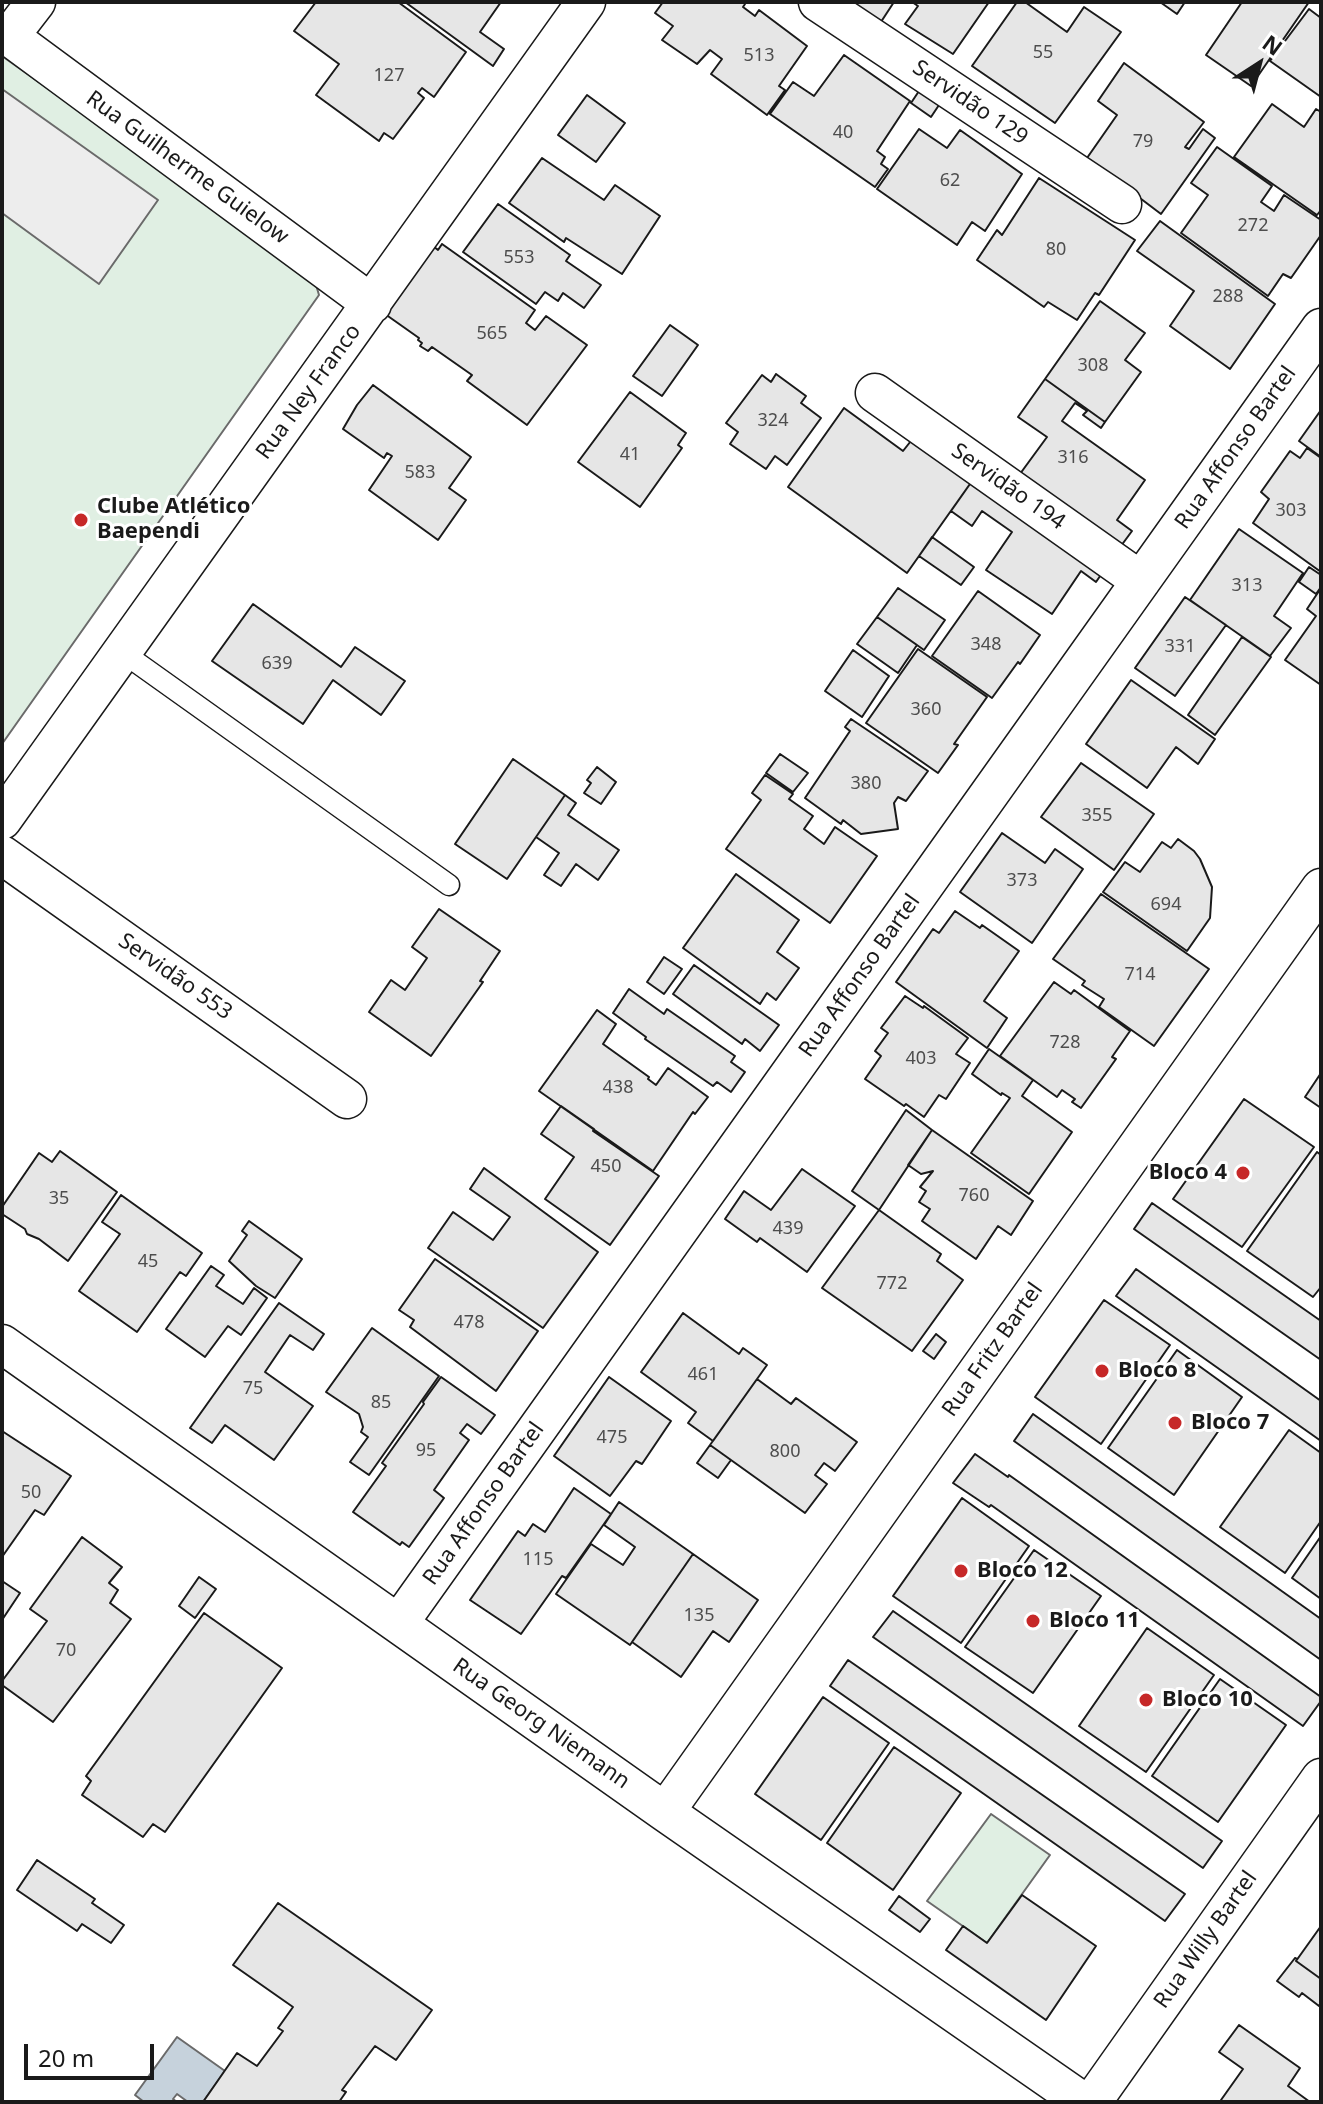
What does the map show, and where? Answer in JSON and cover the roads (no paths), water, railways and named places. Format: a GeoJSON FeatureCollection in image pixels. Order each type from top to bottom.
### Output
{"type":"FeatureCollection","features":[{"type":"Feature","properties":{"kind":"street"},"geometry":{"type":"LineString","coordinates":[[6,34],[36,2]]}},
{"type":"Feature","properties":{"kind":"street","name":"Rua Ney Franco"},"geometry":{"type":"LineString","coordinates":[[2,820],[586,2]]}},
{"type":"Feature","properties":{"kind":"street","name":"Servidão 129"},"geometry":{"type":"LineString","coordinates":[[818,2],[1122,204]]}},
{"type":"Feature","properties":{"kind":"street","name":"Rua Guilherme Guielow"},"geometry":{"type":"LineString","coordinates":[[6,34],[372,304]]}},
{"type":"Feature","properties":{"kind":"street","name":"Rua Affonso Bartel"},"geometry":{"type":"LineString","coordinates":[[399,1623],[1321,328]]}},
{"type":"Feature","properties":{"kind":"street","name":"Servidão 194"},"geometry":{"type":"LineString","coordinates":[[875,393],[1141,581]]}},
{"type":"Feature","properties":{"kind":"street","name":"Servidão 553"},"geometry":{"type":"LineString","coordinates":[[2,855],[347,1099]]}},
{"type":"Feature","properties":{"kind":"street","name":"Rua Fritz Bartel"},"geometry":{"type":"LineString","coordinates":[[665,1812],[1321,888]]}},
{"type":"Feature","properties":{"kind":"street","name":"Rua Georg Niemann"},"geometry":{"type":"LineString","coordinates":[[2,1344],[665,1812],[1083,2102]]}},
{"type":"Feature","properties":{"kind":"street","name":"Rua Willy Bartel"},"geometry":{"type":"LineString","coordinates":[[1092,2102],[1321,1778]]}},
{"type":"Feature","properties":{"kind":"lane"},"geometry":{"type":"LineString","coordinates":[[122,652],[449,885]]}},
{"type":"Feature","properties":{"kind":"place","name":"Clube Atlético Baependi"},"geometry":{"type":"Point","coordinates":[81,520]}},
{"type":"Feature","properties":{"kind":"place","name":"Bloco 4"},"geometry":{"type":"Point","coordinates":[1243,1173]}},
{"type":"Feature","properties":{"kind":"place","name":"Bloco 8"},"geometry":{"type":"Point","coordinates":[1102,1371]}},
{"type":"Feature","properties":{"kind":"place","name":"Bloco 7"},"geometry":{"type":"Point","coordinates":[1175,1423]}},
{"type":"Feature","properties":{"kind":"place","name":"Bloco 12"},"geometry":{"type":"Point","coordinates":[961,1571]}},
{"type":"Feature","properties":{"kind":"place","name":"Bloco 11"},"geometry":{"type":"Point","coordinates":[1033,1621]}},
{"type":"Feature","properties":{"kind":"place","name":"Bloco 10"},"geometry":{"type":"Point","coordinates":[1146,1700]}}]}
